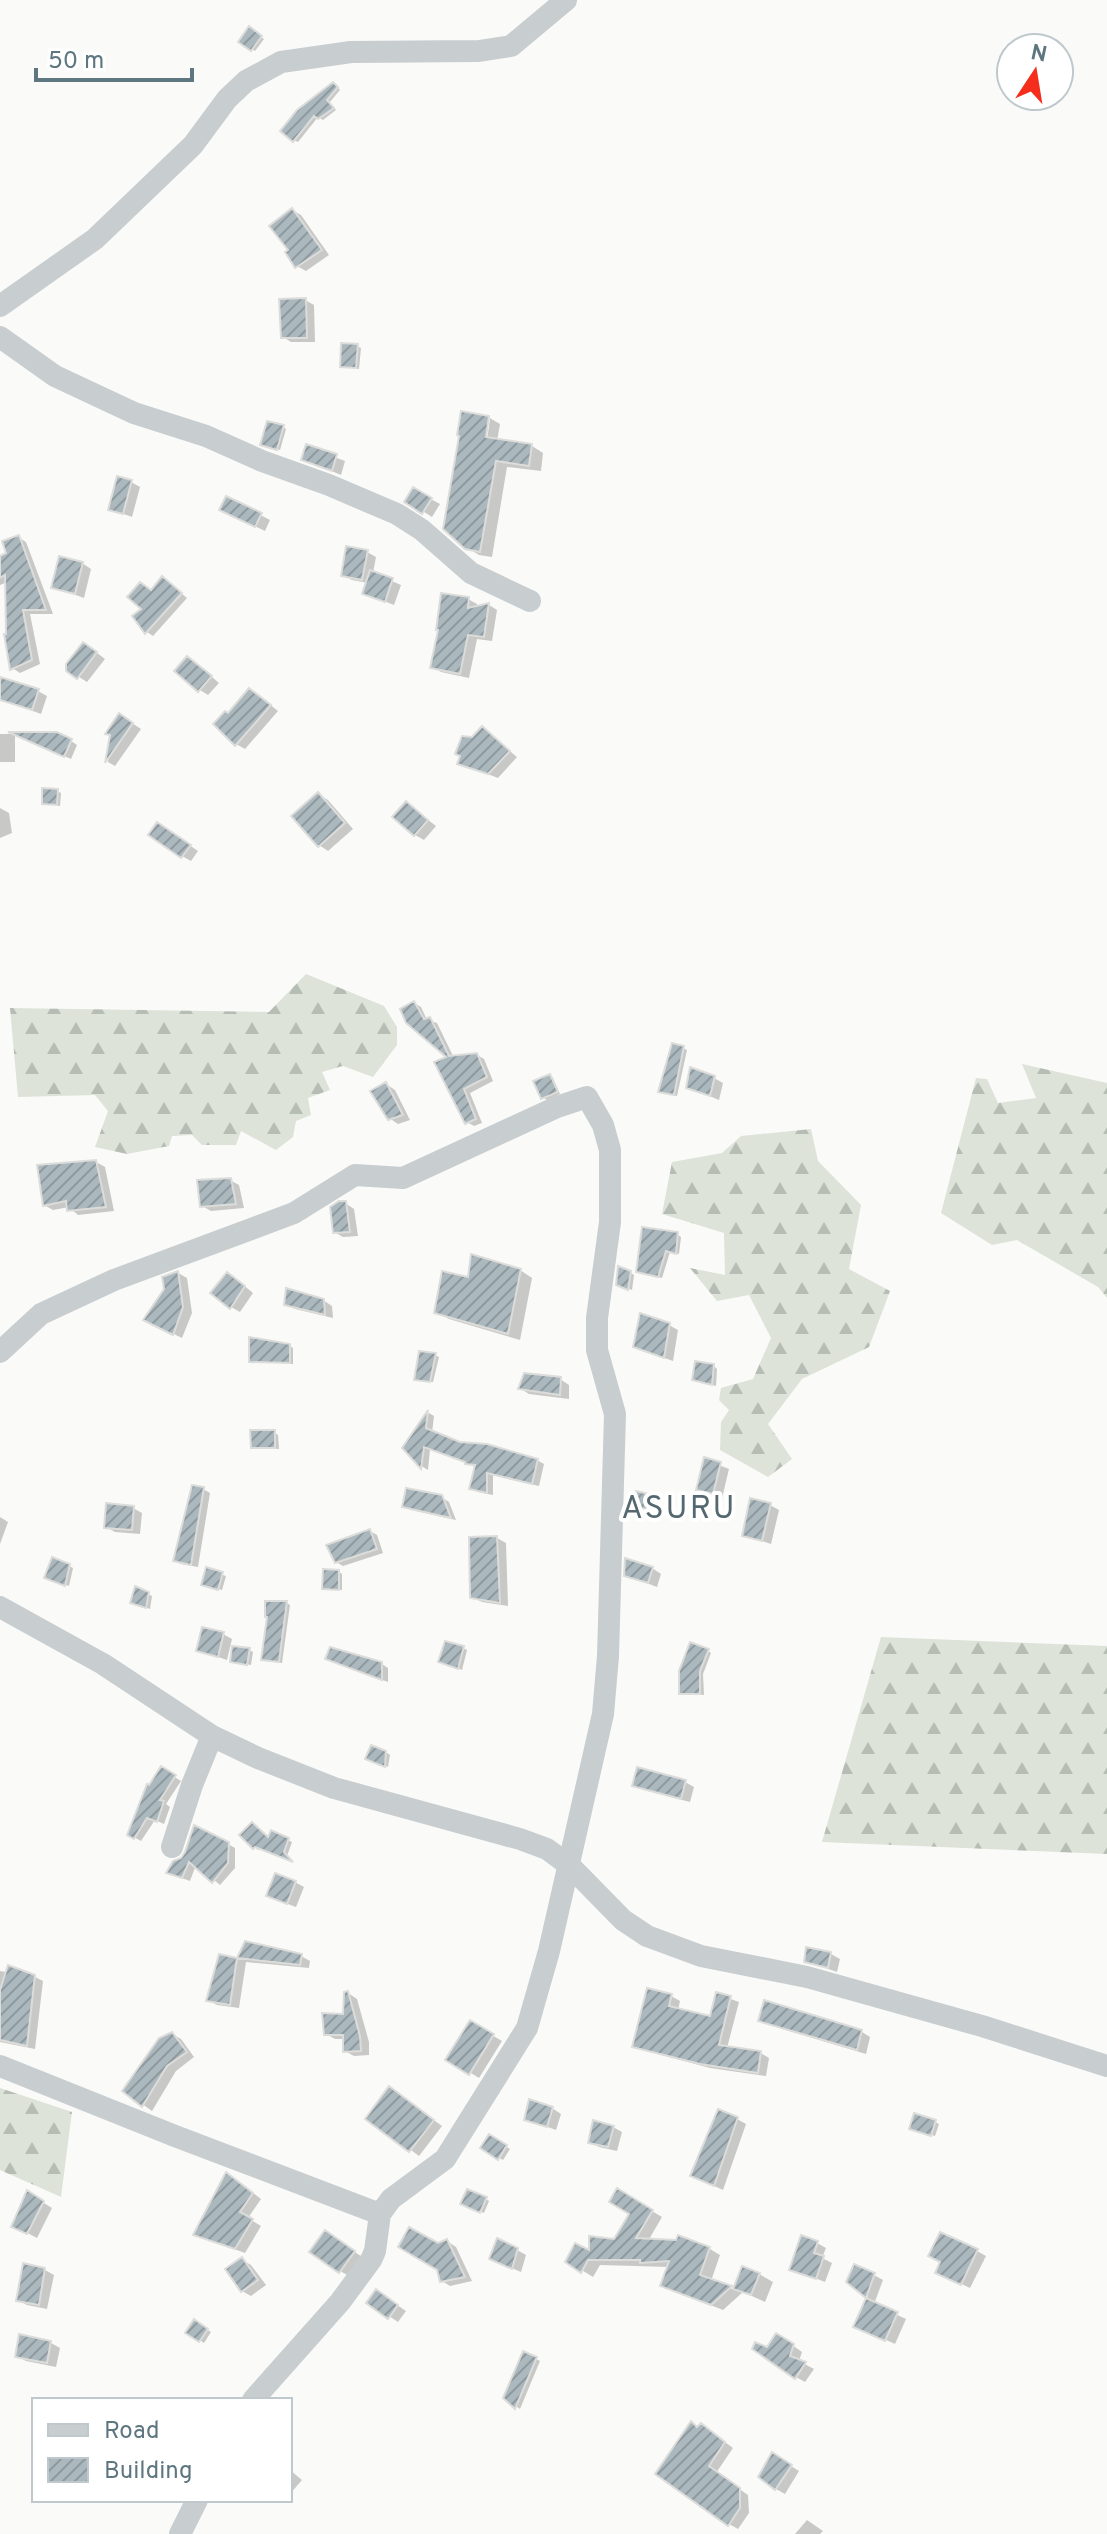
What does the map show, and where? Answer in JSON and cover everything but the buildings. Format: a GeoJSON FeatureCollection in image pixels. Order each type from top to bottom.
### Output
{"type":"FeatureCollection","features":[{"type":"Feature","properties":{"kind":"street"},"geometry":{"type":"LineString","coordinates":[[0,306],[95,239],[193,145],[227,99],[246,81],[281,62],[337,54],[479,51],[511,46],[566,0]]}},
{"type":"Feature","properties":{"kind":"street"},"geometry":{"type":"LineString","coordinates":[[0,337],[55,376],[134,413],[206,436],[397,514],[422,530],[471,573],[530,601]]}},
{"type":"Feature","properties":{"kind":"street"},"geometry":{"type":"LineString","coordinates":[[0,1352],[41,1314],[114,1280],[294,1213],[355,1175],[403,1178],[557,1107],[587,1097],[603,1125],[610,1150],[610,1222],[597,1318],[597,1350],[615,1414],[608,1656],[603,1714],[570,1866],[527,2028],[445,2159],[391,2199],[380,2214],[371,2260],[340,2302],[255,2398]]}},
{"type":"Feature","properties":{"kind":"street"},"geometry":{"type":"LineString","coordinates":[[0,1607],[103,1664],[212,1736],[258,1758],[334,1788],[547,1849],[570,1866],[623,1920],[647,1936],[701,1956],[807,1977],[982,2026],[1107,2066]]}},
{"type":"Feature","properties":{"kind":"street"},"geometry":{"type":"LineString","coordinates":[[172,1847],[212,1736]]}},
{"type":"Feature","properties":{"kind":"street"},"geometry":{"type":"LineString","coordinates":[[0,2066],[380,2214]]}},
{"type":"Feature","properties":{"kind":"street"},"geometry":{"type":"LineString","coordinates":[[180,2534],[196,2502]]}},
{"type":"Feature","properties":{"kind":"green space"},"geometry":{"type":"Polygon","coordinates":[[[306,974],[384,1006],[397,1027],[397,1045],[373,1077],[343,1066],[322,1072],[330,1090],[308,1098],[311,1115],[296,1121],[293,1137],[276,1150],[241,1131],[236,1145],[202,1145],[192,1135],[172,1136],[169,1146],[127,1154],[95,1147],[108,1111],[95,1095],[18,1097],[10,1008],[269,1012],[306,974]]]}},
{"type":"Feature","properties":{"kind":"green space"},"geometry":{"type":"Polygon","coordinates":[[[1022,1064],[1107,1083],[1107,1298],[1098,1287],[1017,1240],[992,1245],[941,1213],[976,1078],[987,1079],[998,1103],[1036,1098],[1022,1064]]]}},
{"type":"Feature","properties":{"kind":"green space"},"geometry":{"type":"Polygon","coordinates":[[[811,1129],[818,1161],[861,1205],[849,1269],[890,1291],[869,1347],[802,1379],[768,1424],[792,1459],[768,1477],[720,1450],[721,1422],[729,1410],[719,1400],[721,1388],[753,1379],[771,1338],[749,1295],[717,1301],[690,1268],[725,1275],[724,1233],[662,1214],[672,1162],[722,1153],[741,1136],[811,1129]]]}},
{"type":"Feature","properties":{"kind":"green space"},"geometry":{"type":"Polygon","coordinates":[[[881,1637],[1107,1646],[1107,1854],[822,1842],[881,1637]]]}},
{"type":"Feature","properties":{"kind":"green space"},"geometry":{"type":"Polygon","coordinates":[[[0,2088],[72,2112],[61,2197],[0,2170],[0,2088]]]}},
{"type":"Feature","properties":{"kind":"district","name":"ASURU"},"geometry":{"type":"Point","coordinates":[679,1510]}}]}
